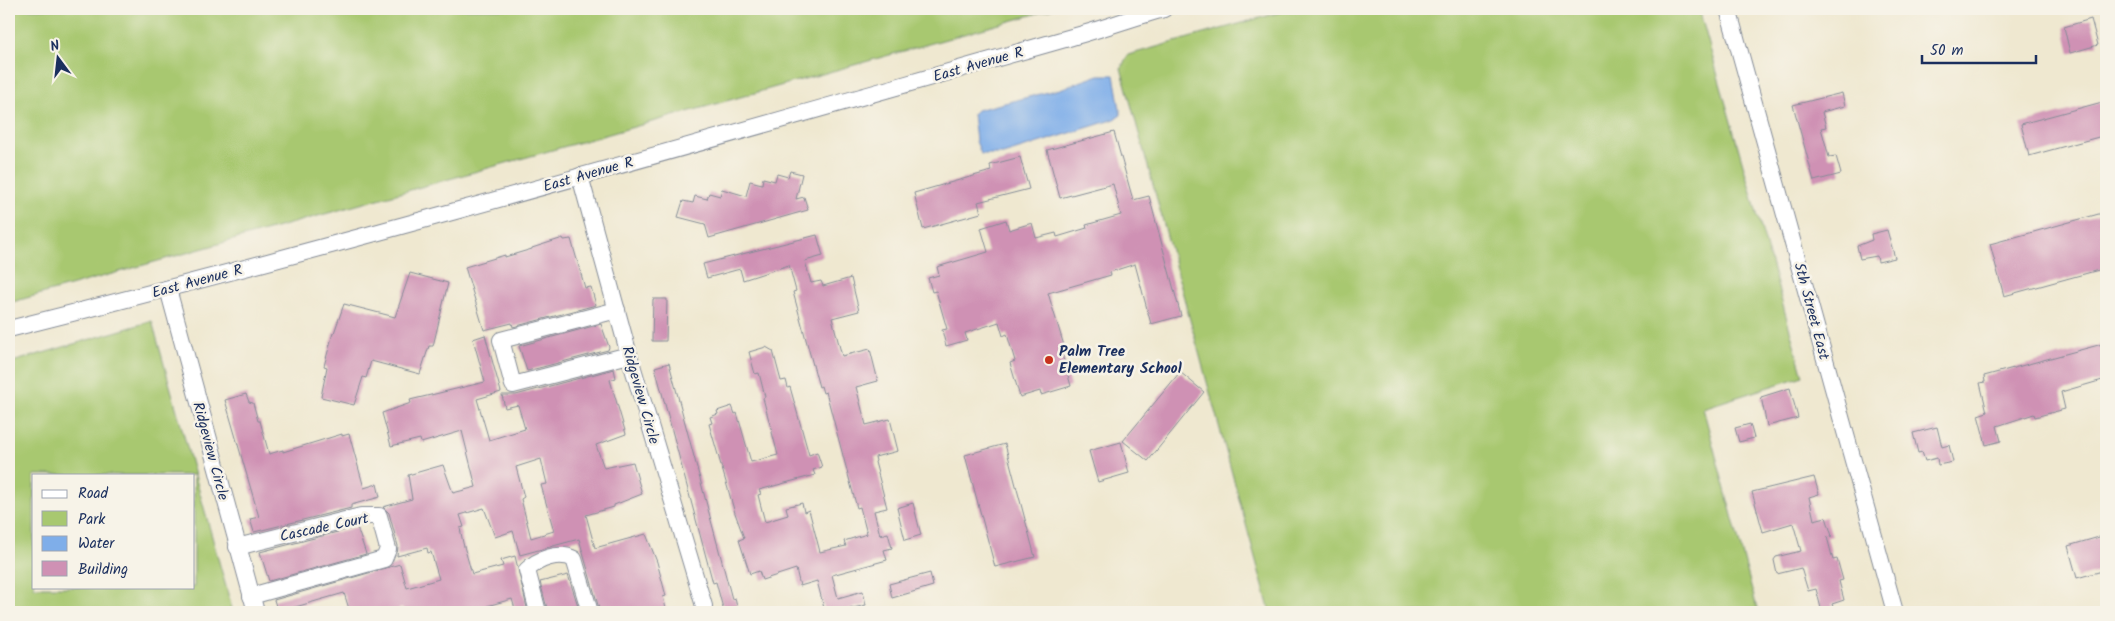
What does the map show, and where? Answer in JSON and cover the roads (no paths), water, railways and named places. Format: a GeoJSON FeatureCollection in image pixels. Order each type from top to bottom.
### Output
{"type":"FeatureCollection","features":[{"type":"Feature","properties":{"kind":"street","name":"East Avenue R"},"geometry":{"type":"LineString","coordinates":[[9,329],[168,289],[580,176],[1080,35],[1164,9]]}},
{"type":"Feature","properties":{"kind":"street","name":"5th Street East"},"geometry":{"type":"LineString","coordinates":[[1728,9],[1895,612]]}},
{"type":"Feature","properties":{"kind":"street","name":"Ridgeview Circle"},"geometry":{"type":"LineString","coordinates":[[580,176],[629,355],[704,606],[703,612]]}},
{"type":"Feature","properties":{"kind":"street","name":"Ridgeview Circle"},"geometry":{"type":"LineString","coordinates":[[168,289],[256,612]]}},
{"type":"Feature","properties":{"kind":"street"},"geometry":{"type":"LineString","coordinates":[[617,310],[501,340],[512,385],[629,355]]}},
{"type":"Feature","properties":{"kind":"street","name":"Cascade Court"},"geometry":{"type":"LineString","coordinates":[[237,547],[362,516],[379,516],[388,549],[384,559],[251,596]]}},
{"type":"Feature","properties":{"kind":"street"},"geometry":{"type":"LineString","coordinates":[[538,612],[526,570],[533,564],[552,557],[568,555],[574,559],[590,612]]}},
{"type":"Feature","properties":{"kind":"water"},"geometry":{"type":"Polygon","coordinates":[[[1099,75],[1114,75],[1121,115],[1115,119],[1003,154],[981,154],[976,141],[973,114],[977,110],[1060,89],[1099,75]]]}},
{"type":"Feature","properties":{"kind":"place","name":"Palm Tree Elementary School"},"geometry":{"type":"Point","coordinates":[1049,360]}}]}
